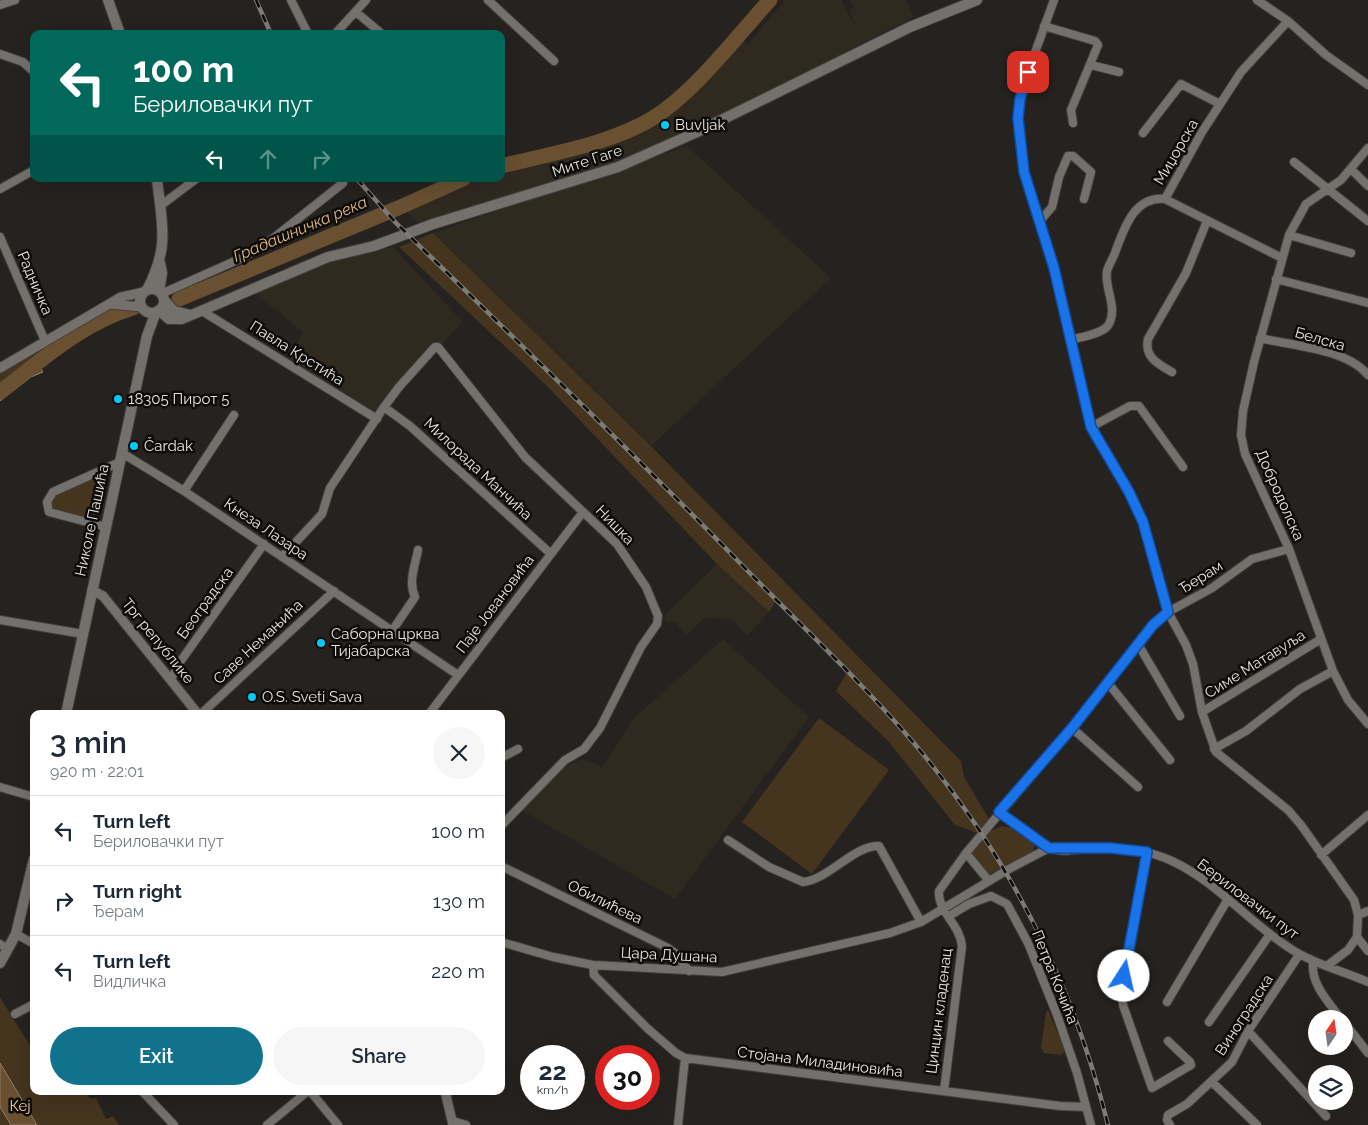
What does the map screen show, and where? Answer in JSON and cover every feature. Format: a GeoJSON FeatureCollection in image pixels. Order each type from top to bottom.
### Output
{"type":"FeatureCollection","features":[{"type":"Feature","properties":{"kind":"main road"},"geometry":{"type":"LineString","coordinates":[[108,0],[119,30]]}},
{"type":"Feature","properties":{"kind":"main road","name":"Мите Гаге"},"geometry":{"type":"LineString","coordinates":[[161,304],[177,320],[328,257],[374,246],[433,224],[624,165],[698,132],[901,32],[977,0]]}},
{"type":"Feature","properties":{"kind":"main road"},"geometry":{"type":"LineString","coordinates":[[157,182],[163,246],[160,262],[146,291],[161,304],[174,311],[197,313]]}},
{"type":"Feature","properties":{"kind":"main road"},"geometry":{"type":"LineString","coordinates":[[149,329],[161,304],[162,273],[160,262]]}},
{"type":"Feature","properties":{"kind":"main road","name":"Николе Пашића"},"geometry":{"type":"LineString","coordinates":[[67,710],[149,329],[140,300],[146,291]]}},
{"type":"Feature","properties":{"kind":"main road"},"geometry":{"type":"LineString","coordinates":[[144,309],[161,304]]}},
{"type":"Feature","properties":{"kind":"main road"},"geometry":{"type":"LineString","coordinates":[[0,962],[16,934],[30,876]]}},
{"type":"Feature","properties":{"kind":"street"},"geometry":{"type":"LineString","coordinates":[[0,5],[15,0]]}},
{"type":"Feature","properties":{"kind":"street"},"geometry":{"type":"LineString","coordinates":[[291,0],[306,30]]}},
{"type":"Feature","properties":{"kind":"street"},"geometry":{"type":"LineString","coordinates":[[339,30],[366,0]]}},
{"type":"Feature","properties":{"kind":"street"},"geometry":{"type":"LineString","coordinates":[[488,0],[554,60]]}},
{"type":"Feature","properties":{"kind":"street"},"geometry":{"type":"LineString","coordinates":[[1054,0],[1023,86],[1018,118],[1024,172],[1040,221],[1091,427],[1129,492],[1143,522],[1168,612],[1188,652],[1202,712],[1214,749],[1233,767],[1288,810],[1301,824],[1354,900],[1358,915],[1357,937],[1348,950],[1328,965]]}},
{"type":"Feature","properties":{"kind":"street"},"geometry":{"type":"LineString","coordinates":[[1257,0],[1288,21],[1326,55],[1368,86]]}},
{"type":"Feature","properties":{"kind":"street"},"geometry":{"type":"LineString","coordinates":[[356,12],[377,30]]}},
{"type":"Feature","properties":{"kind":"street","name":"Миџорска"},"geometry":{"type":"LineString","coordinates":[[1070,340],[1105,329],[1110,324],[1112,310],[1107,271],[1128,221],[1142,204],[1156,198],[1165,199],[1220,104],[1241,72],[1288,21]]}},
{"type":"Feature","properties":{"kind":"street"},"geometry":{"type":"LineString","coordinates":[[1044,26],[1096,42],[1098,47],[1071,110],[1074,123]]}},
{"type":"Feature","properties":{"kind":"street"},"geometry":{"type":"LineString","coordinates":[[0,54],[18,59],[30,69]]}},
{"type":"Feature","properties":{"kind":"street"},"geometry":{"type":"LineString","coordinates":[[1091,64],[1119,72]]}},
{"type":"Feature","properties":{"kind":"street"},"geometry":{"type":"LineString","coordinates":[[1142,133],[1181,84],[1220,104]]}},
{"type":"Feature","properties":{"kind":"street","name":"Добродолска"},"geometry":{"type":"LineString","coordinates":[[1368,148],[1341,180],[1306,204],[1289,235],[1260,338],[1243,411],[1242,435],[1246,454],[1289,549],[1333,671],[1348,700],[1368,724]]}},
{"type":"Feature","properties":{"kind":"street"},"geometry":{"type":"LineString","coordinates":[[1040,221],[1052,207],[1059,177],[1068,156],[1073,156],[1091,172],[1084,199]]}},
{"type":"Feature","properties":{"kind":"street"},"geometry":{"type":"LineString","coordinates":[[1294,162],[1368,221]]}},
{"type":"Feature","properties":{"kind":"street"},"geometry":{"type":"LineString","coordinates":[[1351,169],[1368,186]]}},
{"type":"Feature","properties":{"kind":"street"},"geometry":{"type":"LineString","coordinates":[[0,189],[30,172]]}},
{"type":"Feature","properties":{"kind":"street"},"geometry":{"type":"LineString","coordinates":[[160,206],[192,182]]}},
{"type":"Feature","properties":{"kind":"street"},"geometry":{"type":"LineString","coordinates":[[161,304],[275,237],[343,183]]}},
{"type":"Feature","properties":{"kind":"street"},"geometry":{"type":"LineString","coordinates":[[1165,199],[1282,258]]}},
{"type":"Feature","properties":{"kind":"street"},"geometry":{"type":"LineString","coordinates":[[1172,372],[1149,355],[1147,349],[1148,339],[1186,272],[1206,221]]}},
{"type":"Feature","properties":{"kind":"street"},"geometry":{"type":"LineString","coordinates":[[1289,235],[1351,254]]}},
{"type":"Feature","properties":{"kind":"street","name":"Радничка"},"geometry":{"type":"LineString","coordinates":[[0,237],[45,341]]}},
{"type":"Feature","properties":{"kind":"street"},"geometry":{"type":"LineString","coordinates":[[1276,280],[1368,303]]}},
{"type":"Feature","properties":{"kind":"street"},"geometry":{"type":"LineString","coordinates":[[0,368],[128,294],[146,291]]}},
{"type":"Feature","properties":{"kind":"street"},"geometry":{"type":"LineString","coordinates":[[110,304],[144,309]]}},
{"type":"Feature","properties":{"kind":"street","name":"Павла Крстића"},"geometry":{"type":"LineString","coordinates":[[197,313],[377,419]]}},
{"type":"Feature","properties":{"kind":"street","name":"Белска"},"geometry":{"type":"LineString","coordinates":[[1260,338],[1331,354],[1360,367],[1368,375]]}},
{"type":"Feature","properties":{"kind":"street","name":"Нишка"},"geometry":{"type":"LineString","coordinates":[[384,407],[432,348],[438,347],[525,457],[617,544],[632,564],[650,597],[659,620],[641,647],[600,728],[584,749],[565,760],[505,822]]}},
{"type":"Feature","properties":{"kind":"street"},"geometry":{"type":"LineString","coordinates":[[1091,427],[1130,406],[1139,406],[1183,467]]}},
{"type":"Feature","properties":{"kind":"street"},"geometry":{"type":"LineString","coordinates":[[282,557],[322,514],[330,488],[384,407]]}},
{"type":"Feature","properties":{"kind":"street","name":"Милорада Манчића"},"geometry":{"type":"LineString","coordinates":[[384,407],[410,426],[551,554]]}},
{"type":"Feature","properties":{"kind":"street"},"geometry":{"type":"LineString","coordinates":[[184,491],[234,415]]}},
{"type":"Feature","properties":{"kind":"street"},"geometry":{"type":"LineString","coordinates":[[106,526],[49,512],[47,502],[53,492],[121,457]]}},
{"type":"Feature","properties":{"kind":"street","name":"Кнеза Лазара"},"geometry":{"type":"LineString","coordinates":[[121,457],[184,491],[458,675]]}},
{"type":"Feature","properties":{"kind":"street","name":"Паје Јовановића"},"geometry":{"type":"LineString","coordinates":[[432,710],[584,512]]}},
{"type":"Feature","properties":{"kind":"street","name":"Београдска"},"geometry":{"type":"LineString","coordinates":[[171,679],[180,662],[264,544]]}},
{"type":"Feature","properties":{"kind":"street","name":"Ђерам"},"geometry":{"type":"LineString","coordinates":[[966,853],[1072,728],[1153,625],[1168,612],[1200,596],[1252,559],[1260,555],[1289,549]]}},
{"type":"Feature","properties":{"kind":"street"},"geometry":{"type":"LineString","coordinates":[[392,631],[415,598],[411,589],[418,550]]}},
{"type":"Feature","properties":{"kind":"street","name":"Трг републике"},"geometry":{"type":"LineString","coordinates":[[92,590],[103,596],[197,710]]}},
{"type":"Feature","properties":{"kind":"street","name":"Саве Немањића"},"geometry":{"type":"LineString","coordinates":[[204,710],[334,591]]}},
{"type":"Feature","properties":{"kind":"street"},"geometry":{"type":"LineString","coordinates":[[0,620],[83,634]]}},
{"type":"Feature","properties":{"kind":"street","name":"Симе Матавуља"},"geometry":{"type":"LineString","coordinates":[[1202,712],[1321,639]]}},
{"type":"Feature","properties":{"kind":"street"},"geometry":{"type":"LineString","coordinates":[[1138,644],[1180,716]]}},
{"type":"Feature","properties":{"kind":"street"},"geometry":{"type":"LineString","coordinates":[[1214,749],[1246,731],[1300,689],[1333,671]]}},
{"type":"Feature","properties":{"kind":"street"},"geometry":{"type":"LineString","coordinates":[[1108,683],[1170,760]]}},
{"type":"Feature","properties":{"kind":"street"},"geometry":{"type":"LineString","coordinates":[[1072,728],[1138,787]]}},
{"type":"Feature","properties":{"kind":"street"},"geometry":{"type":"LineString","coordinates":[[505,756],[518,749]]}},
{"type":"Feature","properties":{"kind":"street"},"geometry":{"type":"LineString","coordinates":[[0,787],[30,796]]}},
{"type":"Feature","properties":{"kind":"street"},"geometry":{"type":"LineString","coordinates":[[999,812],[1049,848]]}},
{"type":"Feature","properties":{"kind":"street"},"geometry":{"type":"LineString","coordinates":[[1321,855],[1368,815]]}},
{"type":"Feature","properties":{"kind":"street"},"geometry":{"type":"LineString","coordinates":[[728,840],[769,867],[803,882],[811,881],[869,847],[880,846],[921,922]]}},
{"type":"Feature","properties":{"kind":"street","name":"Бериловачки пут"},"geometry":{"type":"LineString","coordinates":[[1049,848],[1110,848],[1147,852],[1190,871],[1299,955],[1368,982]]}},
{"type":"Feature","properties":{"kind":"street","name":"Цара Душана"},"geometry":{"type":"LineString","coordinates":[[505,943],[592,965],[722,972],[890,933],[921,922],[1049,848]]}},
{"type":"Feature","properties":{"kind":"street"},"geometry":{"type":"LineString","coordinates":[[1147,852],[1122,992],[1123,1005],[1152,1088],[1191,1065],[1168,1041]]}},
{"type":"Feature","properties":{"kind":"street"},"geometry":{"type":"LineString","coordinates":[[944,909],[939,898],[939,891],[966,853],[989,881]]}},
{"type":"Feature","properties":{"kind":"street","name":"Обилићева"},"geometry":{"type":"LineString","coordinates":[[505,868],[668,948],[675,953],[689,971]]}},
{"type":"Feature","properties":{"kind":"street","name":"Петра Кочића"},"geometry":{"type":"LineString","coordinates":[[948,916],[991,896],[1006,904],[1028,943],[1057,1015],[1091,1125]]}},
{"type":"Feature","properties":{"kind":"street"},"geometry":{"type":"LineString","coordinates":[[1167,1002],[1228,899]]}},
{"type":"Feature","properties":{"kind":"street","name":"Цинцин кладенац"},"geometry":{"type":"LineString","coordinates":[[944,909],[958,930],[962,946],[944,1091]]}},
{"type":"Feature","properties":{"kind":"street"},"geometry":{"type":"LineString","coordinates":[[1358,915],[1368,911]]}},
{"type":"Feature","properties":{"kind":"street"},"geometry":{"type":"LineString","coordinates":[[16,934],[30,942]]}},
{"type":"Feature","properties":{"kind":"street"},"geometry":{"type":"LineString","coordinates":[[1209,1022],[1270,934]]}},
{"type":"Feature","properties":{"kind":"street"},"geometry":{"type":"LineString","coordinates":[[1357,937],[1368,951]]}},
{"type":"Feature","properties":{"kind":"street","name":"Виноградска"},"geometry":{"type":"LineString","coordinates":[[1170,1125],[1167,1120],[1168,1115],[1187,1104],[1232,1062],[1248,1032],[1299,955]]}},
{"type":"Feature","properties":{"kind":"street"},"geometry":{"type":"LineString","coordinates":[[1313,962],[1312,972],[1315,982],[1336,1010]]}},
{"type":"Feature","properties":{"kind":"street","name":"Стојана Миладиновића"},"geometry":{"type":"LineString","coordinates":[[592,965],[594,975],[626,1008],[676,1053],[685,1058],[1060,1106],[1086,1107]]}},
{"type":"Feature","properties":{"kind":"street"},"geometry":{"type":"LineString","coordinates":[[16,1014],[30,1006]]}},
{"type":"Feature","properties":{"kind":"street"},"geometry":{"type":"LineString","coordinates":[[1248,1032],[1326,1116]]}},
{"type":"Feature","properties":{"kind":"street"},"geometry":{"type":"LineString","coordinates":[[1353,1033],[1368,1053]]}},
{"type":"Feature","properties":{"kind":"street"},"geometry":{"type":"LineString","coordinates":[[678,1125],[685,1058]]}},
{"type":"Feature","properties":{"kind":"street"},"geometry":{"type":"LineString","coordinates":[[1212,1082],[1257,1125]]}},
{"type":"Feature","properties":{"kind":"street"},"geometry":{"type":"LineString","coordinates":[[146,1095],[174,1125]]}},
{"type":"Feature","properties":{"kind":"street"},"geometry":{"type":"LineString","coordinates":[[267,1125],[304,1095]]}},
{"type":"Feature","properties":{"kind":"street"},"geometry":{"type":"LineString","coordinates":[[312,1095],[338,1125]]}},
{"type":"Feature","properties":{"kind":"street"},"geometry":{"type":"LineString","coordinates":[[447,1095],[453,1123],[466,1125]]}},
{"type":"Feature","properties":{"kind":"shaded area"},"geometry":{"type":"Polygon","coordinates":[[[785,0],[841,0],[858,31],[849,10],[853,7],[850,0],[906,0],[914,17],[863,42],[772,94],[672,143],[504,201],[420,224],[407,212],[465,183],[505,182],[505,170],[583,152],[637,133],[669,112],[709,75],[739,40],[748,44],[785,0]]]}},
{"type":"Feature","properties":{"kind":"shaded area"},"geometry":{"type":"Polygon","coordinates":[[[687,146],[831,278],[651,446],[433,233],[687,146]]]}},
{"type":"Feature","properties":{"kind":"shaded area"},"geometry":{"type":"Polygon","coordinates":[[[393,247],[463,322],[375,414],[286,359],[303,332],[256,294],[323,260],[393,247]]]}},
{"type":"Feature","properties":{"kind":"shaded area"},"geometry":{"type":"Polygon","coordinates":[[[36,361],[43,372],[31,377],[0,401],[0,388],[36,361]]]}},
{"type":"Feature","properties":{"kind":"shaded area"},"geometry":{"type":"Polygon","coordinates":[[[717,564],[769,612],[747,636],[731,619],[705,618],[686,635],[674,621],[668,624],[663,617],[717,564]]]}},
{"type":"Feature","properties":{"kind":"shaded area"},"geometry":{"type":"Polygon","coordinates":[[[723,639],[809,717],[675,899],[521,810],[564,766],[583,759],[602,767],[635,717],[723,639]]]}},
{"type":"Feature","properties":{"kind":"shaded area"},"geometry":{"type":"Polygon","coordinates":[[[0,1063],[37,1125],[11,1125],[0,1107],[0,1063]]]}},
{"type":"Feature","properties":{"kind":"green space"},"geometry":{"type":"Polygon","coordinates":[[[433,233],[651,446],[961,761],[964,777],[989,819],[977,833],[955,825],[889,742],[836,691],[847,672],[775,602],[769,612],[717,564],[547,386],[399,247],[433,233]]]}},
{"type":"Feature","properties":{"kind":"green space"},"geometry":{"type":"Polygon","coordinates":[[[56,339],[0,383],[0,371],[56,339]]]}},
{"type":"Feature","properties":{"kind":"green space"},"geometry":{"type":"Polygon","coordinates":[[[106,469],[94,522],[50,512],[51,497],[106,469]]]}},
{"type":"Feature","properties":{"kind":"green space"},"geometry":{"type":"Polygon","coordinates":[[[819,718],[889,770],[812,874],[742,822],[819,718]]]}},
{"type":"Feature","properties":{"kind":"green space"},"geometry":{"type":"Polygon","coordinates":[[[1002,826],[1013,828],[1034,844],[1034,850],[988,875],[970,855],[986,833],[1002,826]]]}},
{"type":"Feature","properties":{"kind":"green space","name":"Кеј"},"geometry":{"type":"Polygon","coordinates":[[[0,997],[30,1046],[30,1095],[88,1095],[91,1099],[96,1098],[106,1119],[113,1116],[119,1125],[0,1125],[0,997]]]}},
{"type":"Feature","properties":{"kind":"green space"},"geometry":{"type":"Polygon","coordinates":[[[1048,1010],[1065,1051],[1061,1055],[1044,1053],[1041,1048],[1046,1012],[1048,1010]]]}},
{"type":"Feature","properties":{"kind":"waterway","name":"Градашничка река"},"geometry":{"type":"LineString","coordinates":[[505,165],[618,135],[653,118],[669,107],[700,79],[770,0]]}},
{"type":"Feature","properties":{"kind":"waterway","name":"Градашничка река"},"geometry":{"type":"LineString","coordinates":[[179,299],[456,182]]}},
{"type":"Feature","properties":{"kind":"waterway","name":"Градашничка река"},"geometry":{"type":"LineString","coordinates":[[0,392],[47,355],[80,333],[97,323],[133,308]]}},
{"type":"Feature","properties":{"kind":"railway"},"geometry":{"type":"LineString","coordinates":[[256,0],[269,30]]}},
{"type":"Feature","properties":{"kind":"railway"},"geometry":{"type":"LineString","coordinates":[[360,182],[396,223],[611,433],[849,672],[913,742],[947,785],[978,829],[1007,875],[1033,922],[1056,971],[1076,1021],[1108,1125]]}},
{"type":"Feature","properties":{"kind":"place","name":"Buvljak"},"geometry":{"type":"Point","coordinates":[665,125]}},
{"type":"Feature","properties":{"kind":"place","name":"18305 Пирот 5"},"geometry":{"type":"Point","coordinates":[118,399]}},
{"type":"Feature","properties":{"kind":"place","name":"Čardak"},"geometry":{"type":"Point","coordinates":[134,446]}},
{"type":"Feature","properties":{"kind":"place","name":"Саборна црква Тијабарска"},"geometry":{"type":"Point","coordinates":[321,643]}},
{"type":"Feature","properties":{"kind":"place","name":"O.S. Sveti Sava"},"geometry":{"type":"Point","coordinates":[252,697]}},
{"type":"Feature","properties":{"kind":"route"},"geometry":{"type":"LineString","coordinates":[[1028,72],[1020,99],[1018,118],[1024,172],[1054,268],[1091,427],[1129,492],[1143,522],[1168,612],[1153,625],[1072,728],[999,812],[1049,848],[1068,850],[1110,848],[1147,852],[1124,976]]}}]}
